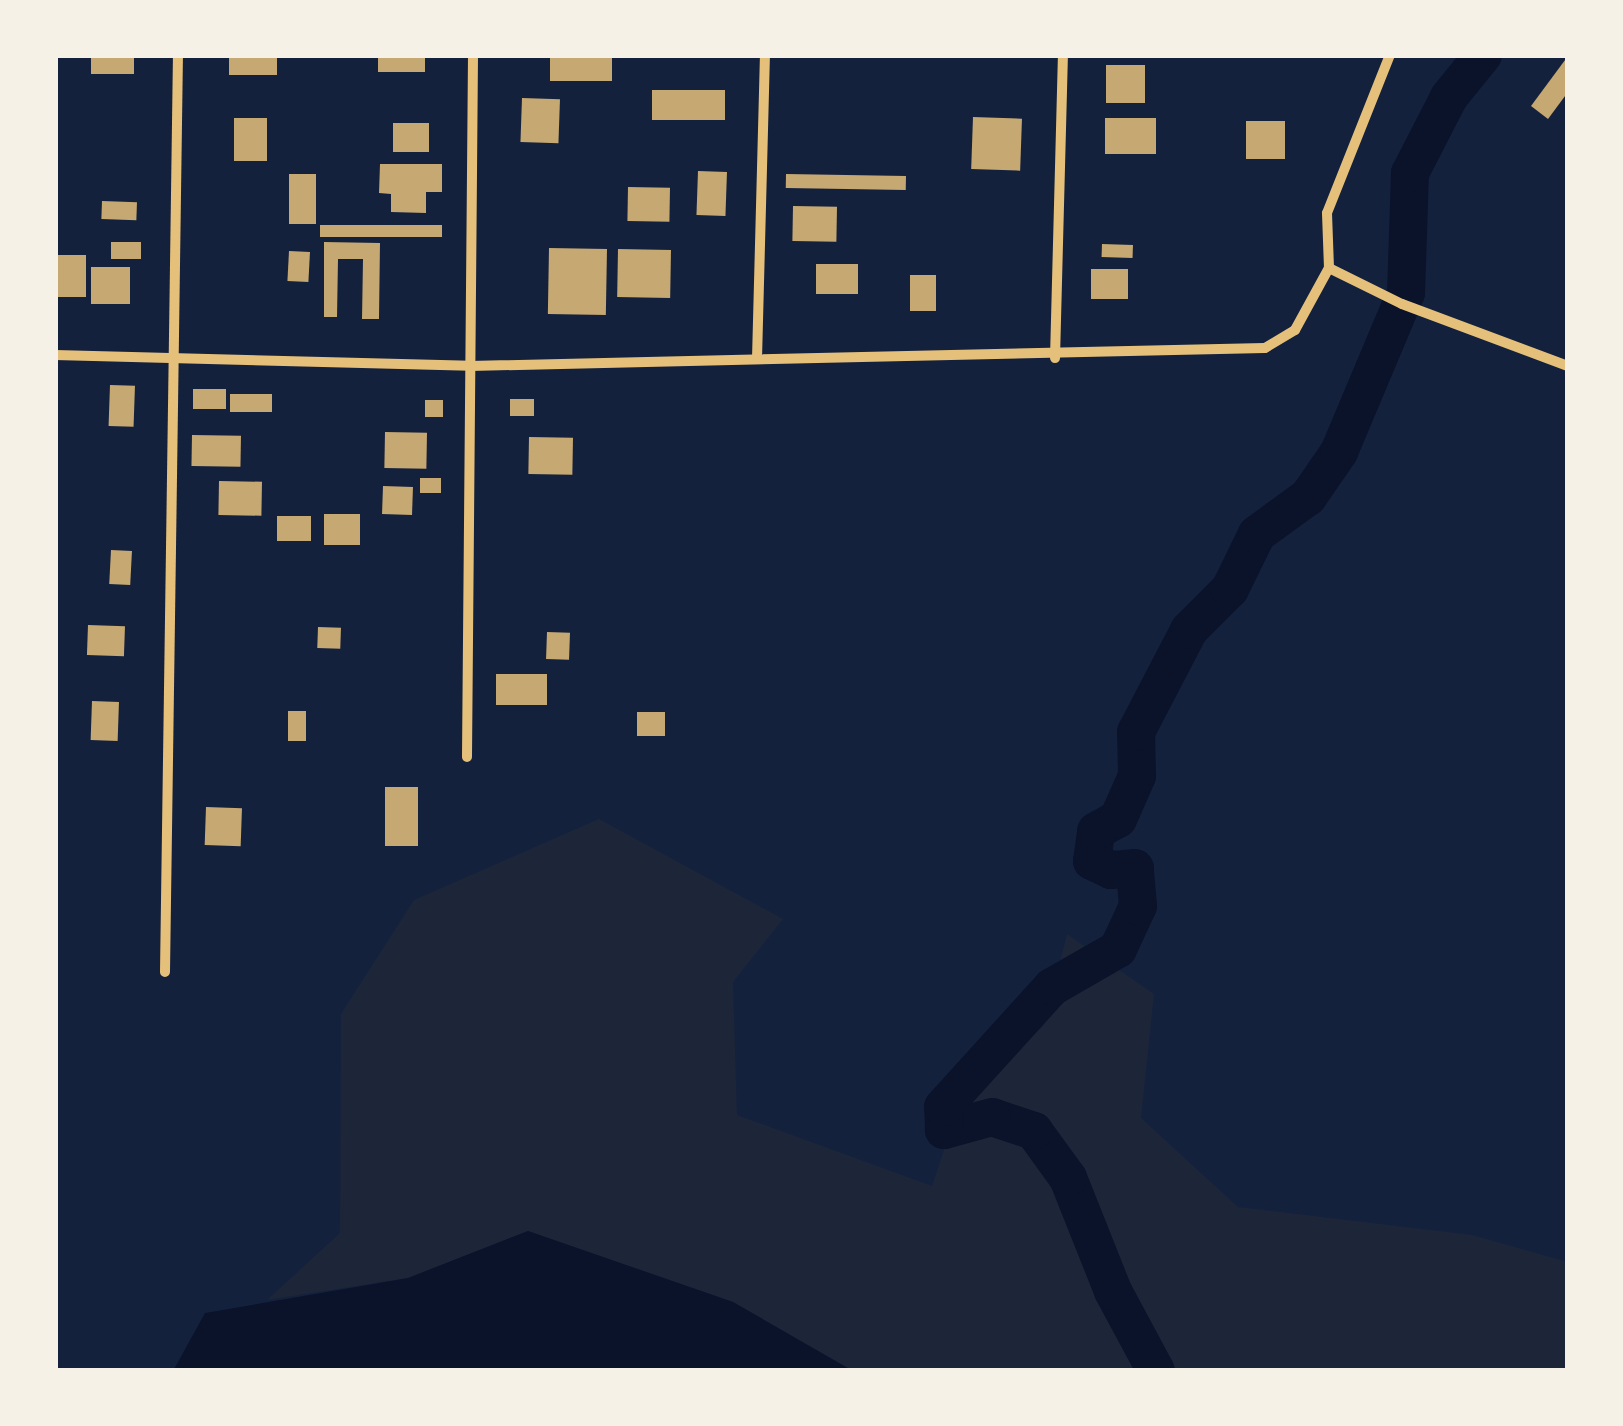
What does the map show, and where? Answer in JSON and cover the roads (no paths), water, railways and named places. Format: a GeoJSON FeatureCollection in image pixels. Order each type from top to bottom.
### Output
{"type":"FeatureCollection","features":[{"type":"Feature","properties":{"kind":"street"},"geometry":{"type":"LineString","coordinates":[[165,972],[178,55]]}},
{"type":"Feature","properties":{"kind":"street"},"geometry":{"type":"LineString","coordinates":[[466,756],[473,55]]}},
{"type":"Feature","properties":{"kind":"street"},"geometry":{"type":"LineString","coordinates":[[757,359],[765,55]]}},
{"type":"Feature","properties":{"kind":"street"},"geometry":{"type":"LineString","coordinates":[[1056,358],[1062,55]]}},
{"type":"Feature","properties":{"kind":"street"},"geometry":{"type":"LineString","coordinates":[[55,355],[171,354],[470,366],[757,359],[1056,358],[1265,348],[1295,330],[1329,268],[1327,213],[1390,55]]}},
{"type":"Feature","properties":{"kind":"street"},"geometry":{"type":"LineString","coordinates":[[1329,268],[1402,304],[1568,366]]}},
{"type":"Feature","properties":{"kind":"waterway"},"geometry":{"type":"LineString","coordinates":[[1156,1371],[1113,1291],[1068,1178],[1034,1131],[992,1117],[944,1130],[943,1107],[1052,987],[1118,949],[1138,906],[1135,868],[1111,870],[1092,861],[1096,831],[1118,819],[1137,776],[1136,732],[1189,630],[1230,589],[1257,534],[1308,497],[1339,452],[1406,293],[1410,173],[1449,97],[1483,55]]}}]}
